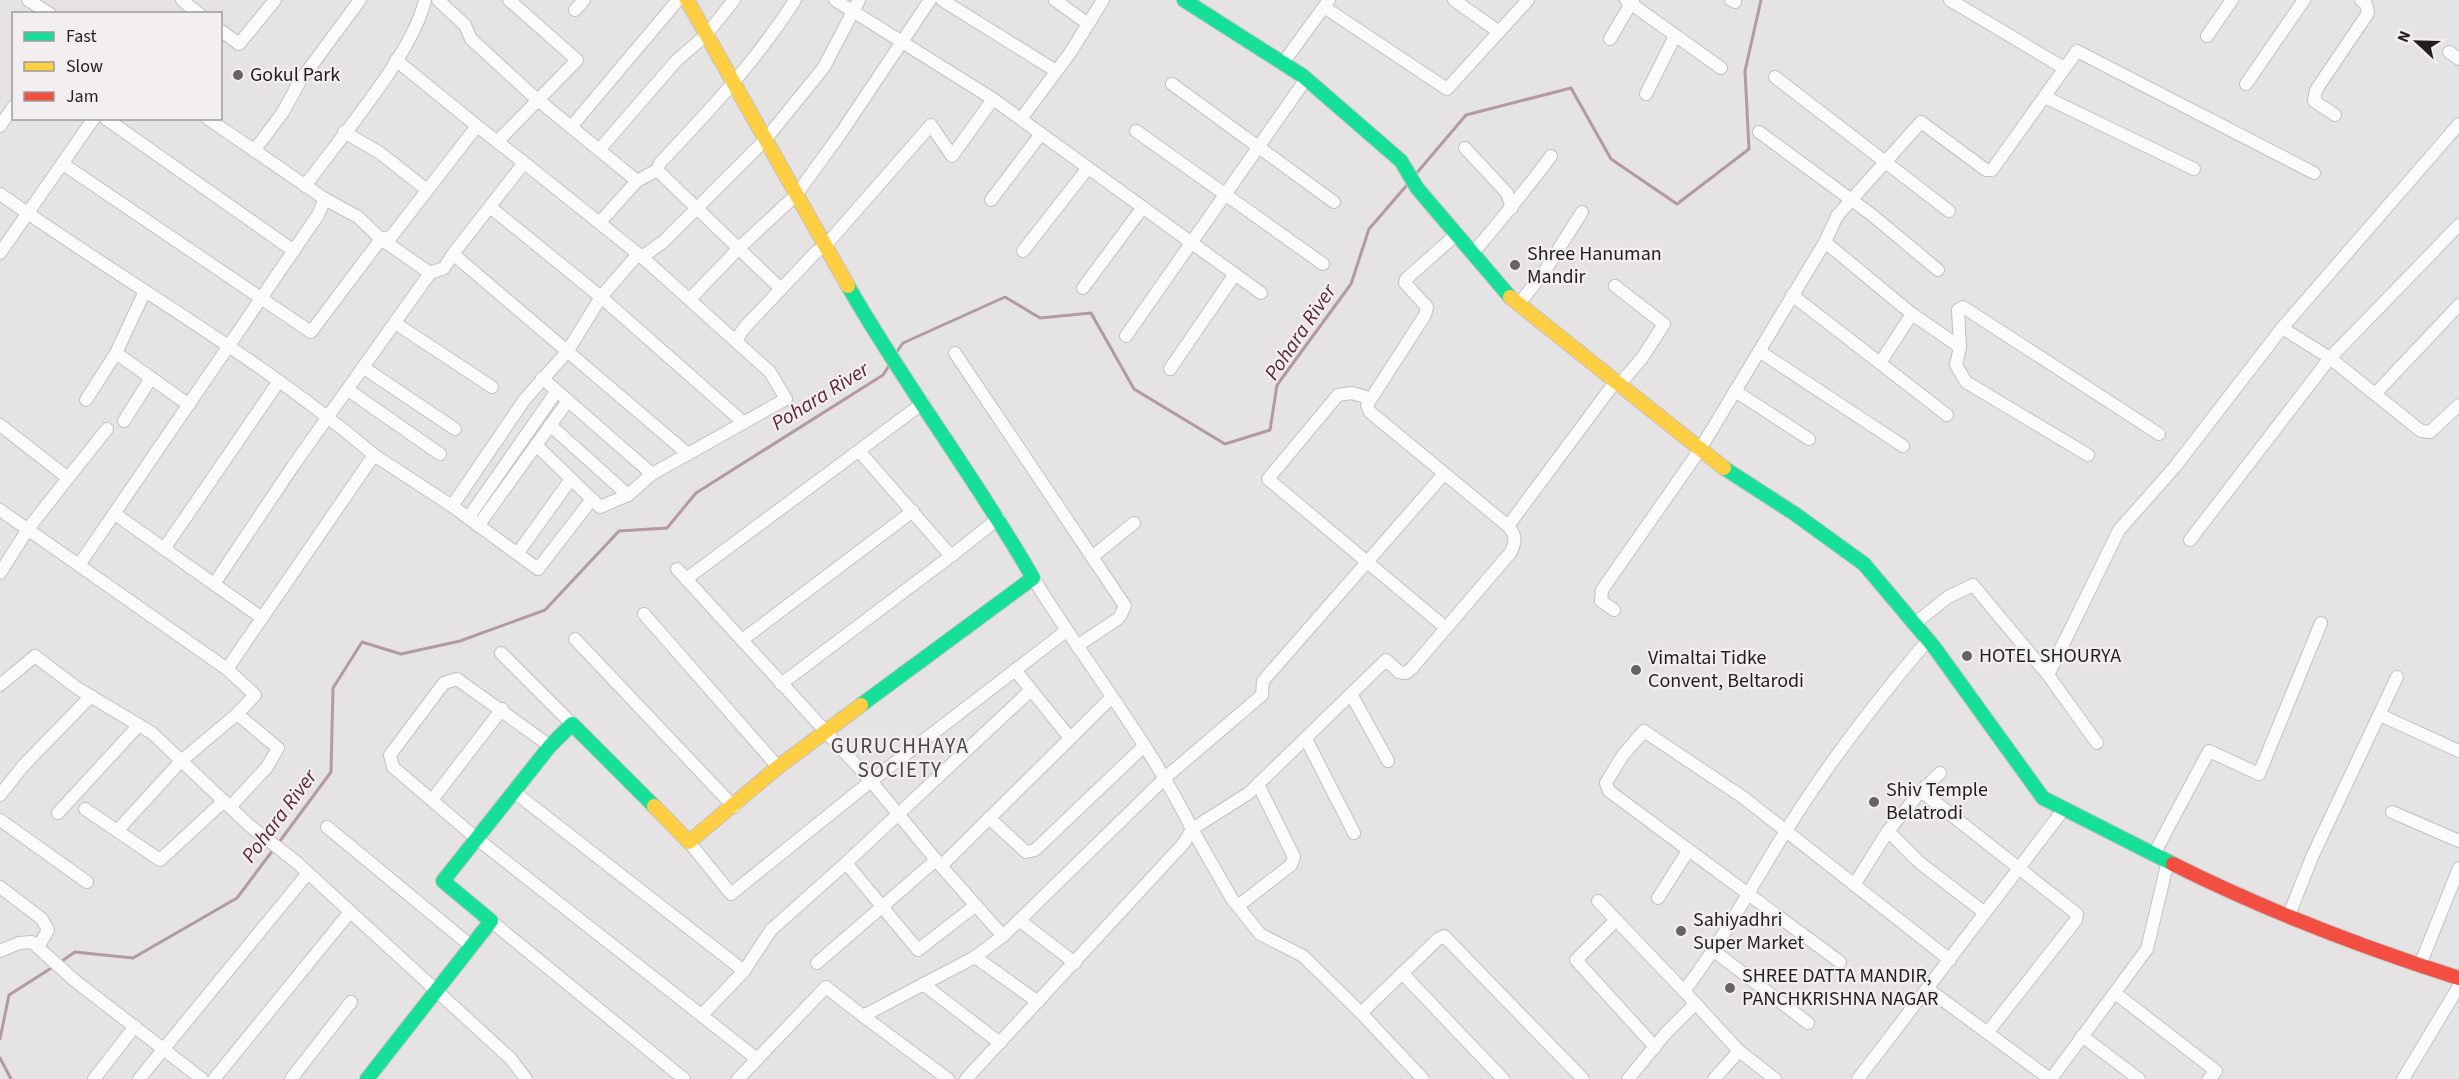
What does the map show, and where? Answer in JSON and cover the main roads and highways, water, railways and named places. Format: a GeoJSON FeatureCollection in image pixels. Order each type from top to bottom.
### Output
{"type":"FeatureCollection","features":[{"type":"Feature","properties":{"kind":"waterway","name":"Pohara River"},"geometry":{"type":"LineString","coordinates":[[1415,175],[1466,115],[1571,88],[1611,159],[1677,204],[1749,149],[1745,71],[1761,0]]}},
{"type":"Feature","properties":{"kind":"waterway","name":"Pohara River"},"geometry":{"type":"LineString","coordinates":[[896,353],[903,343],[1005,297],[1040,318],[1091,313],[1134,389],[1225,444],[1270,430],[1277,385],[1351,284],[1369,229],[1407,185]]}},
{"type":"Feature","properties":{"kind":"waterway","name":"Pohara River"},"geometry":{"type":"LineString","coordinates":[[277,845],[331,772],[333,688],[362,642],[401,654],[460,641],[545,610],[619,531],[667,528],[696,493],[883,375],[890,364]]}},
{"type":"Feature","properties":{"kind":"waterway","name":"Pohara River"},"geometry":{"type":"LineString","coordinates":[[59,963],[75,952],[133,958],[237,898],[273,850]]}},
{"type":"Feature","properties":{"kind":"waterway","name":"Pohara River"},"geometry":{"type":"LineString","coordinates":[[0,1039],[9,995],[53,967]]}},
{"type":"Feature","properties":{"kind":"waterway","name":"Pohara River"},"geometry":{"type":"LineString","coordinates":[[0,1058],[11,1079]]}},
{"type":"Feature","properties":{"kind":"place","name":"Gokul Park"},"geometry":{"type":"Point","coordinates":[238,75]}},
{"type":"Feature","properties":{"kind":"place","name":"Shree Hanuman Mandir"},"geometry":{"type":"Point","coordinates":[1515,265]}},
{"type":"Feature","properties":{"kind":"place","name":"HOTEL SHOURYA"},"geometry":{"type":"Point","coordinates":[1967,656]}},
{"type":"Feature","properties":{"kind":"place","name":"Vimaltai Tidke Convent, Beltarodi"},"geometry":{"type":"Point","coordinates":[1636,670]}},
{"type":"Feature","properties":{"kind":"place","name":"Shiv Temple Belatrodi"},"geometry":{"type":"Point","coordinates":[1874,802]}},
{"type":"Feature","properties":{"kind":"place","name":"Sahiyadhri Super Market"},"geometry":{"type":"Point","coordinates":[1681,931]}},
{"type":"Feature","properties":{"kind":"place","name":"SHREE DATTA MANDIR, PANCHKRISHNA NAGAR"},"geometry":{"type":"Point","coordinates":[1730,988]}},
{"type":"Feature","properties":{"kind":"district","name":"GURUCHHAYA SOCIETY"},"geometry":{"type":"Point","coordinates":[900,758]}}]}
